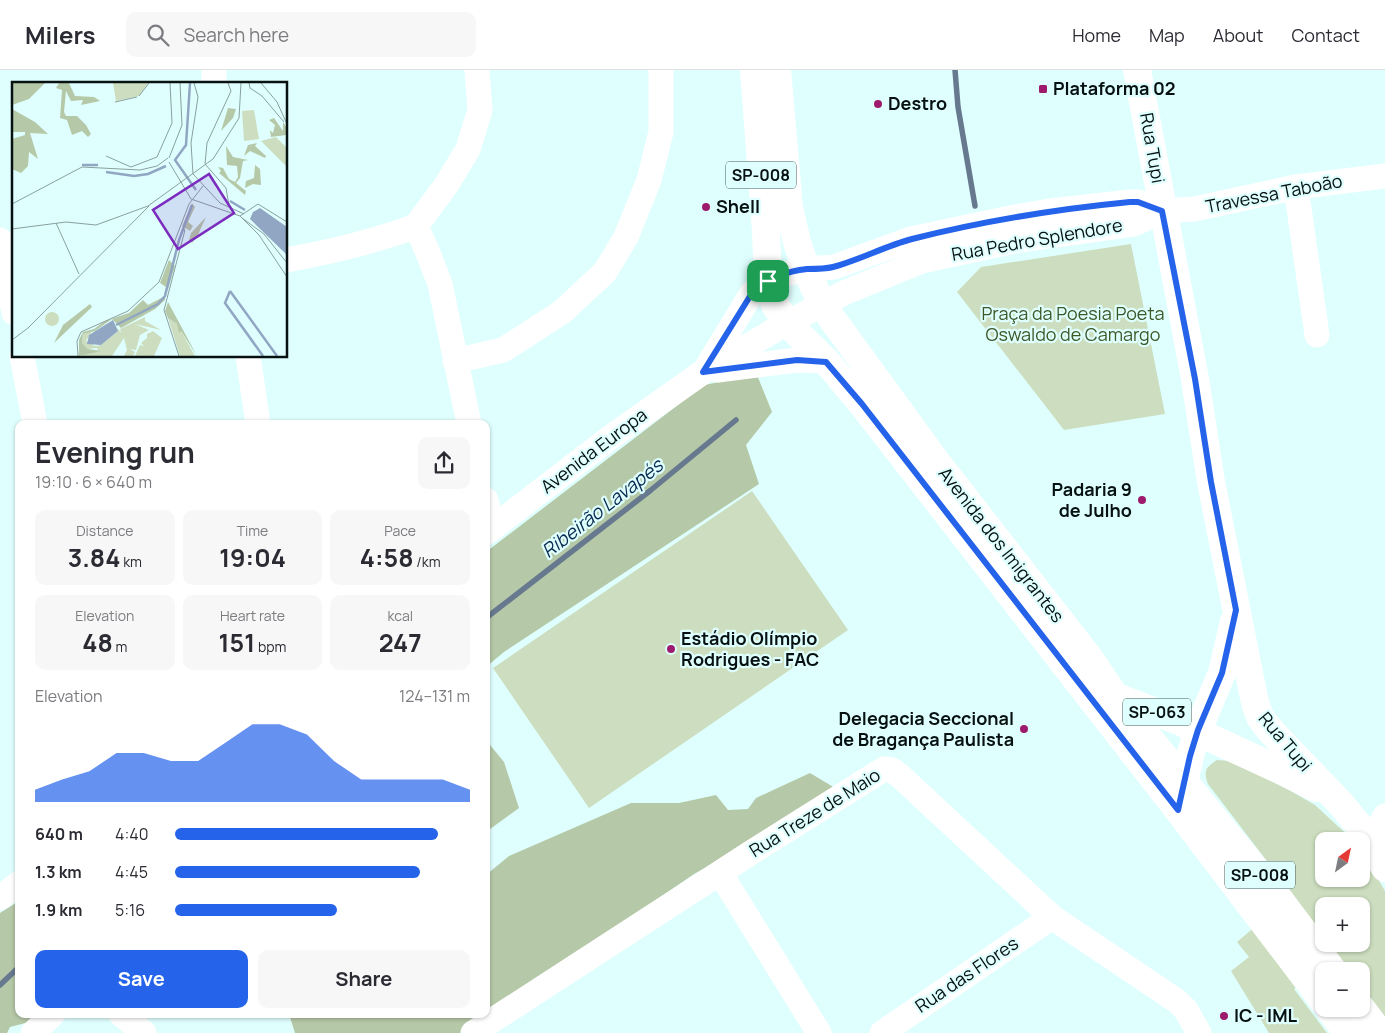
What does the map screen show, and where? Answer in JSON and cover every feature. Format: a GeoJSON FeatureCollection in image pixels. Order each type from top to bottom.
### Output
{"type":"FeatureCollection","features":[{"type":"Feature","properties":{"kind":"main road","name":"Avenida dos Imigrantes"},"geometry":{"type":"LineString","coordinates":[[754,70],[768,281],[775,305],[787,323],[826,362],[862,404],[1178,810],[1315,990]]}},
{"type":"Feature","properties":{"kind":"main road","name":"Avenida dos Imigrantes"},"geometry":{"type":"LineString","coordinates":[[777,70],[789,208],[806,269],[822,305],[935,460],[1087,655],[1115,696],[1276,895],[1326,962]]}},
{"type":"Feature","properties":{"kind":"main road","name":"Rua Tupi"},"geometry":{"type":"LineString","coordinates":[[1137,70],[1195,379],[1211,482],[1255,703],[1260,716],[1282,744],[1342,805]]}},
{"type":"Feature","properties":{"kind":"main road","name":"Rua Tupi"},"geometry":{"type":"LineString","coordinates":[[1178,810],[1198,730],[1222,673],[1236,610]]}},
{"type":"Feature","properties":{"kind":"main road","name":"SP-063"},"geometry":{"type":"LineString","coordinates":[[1115,696],[1181,722],[1313,787],[1342,805],[1364,832]]}},
{"type":"Feature","properties":{"kind":"main road","name":"SP-063"},"geometry":{"type":"LineString","coordinates":[[1370,843],[1385,868]]}},
{"type":"Feature","properties":{"kind":"main road"},"geometry":{"type":"LineString","coordinates":[[1335,1017],[1348,1033]]}},
{"type":"Feature","properties":{"kind":"main road"},"geometry":{"type":"LineString","coordinates":[[1368,1017],[1380,1033]]}},
{"type":"Feature","properties":{"kind":"street"},"geometry":{"type":"LineString","coordinates":[[288,260],[337,251],[374,241],[416,226],[447,184],[468,149],[480,110],[477,70]]}},
{"type":"Feature","properties":{"kind":"street"},"geometry":{"type":"LineString","coordinates":[[455,361],[503,350],[562,312],[605,272],[630,229],[649,180],[661,132],[662,70]]}},
{"type":"Feature","properties":{"kind":"street","name":"Travessa Taboão"},"geometry":{"type":"LineString","coordinates":[[1162,211],[1194,209],[1296,187],[1385,176]]}},
{"type":"Feature","properties":{"kind":"street"},"geometry":{"type":"LineString","coordinates":[[1296,187],[1317,336]]}},
{"type":"Feature","properties":{"kind":"street","name":"Rua Pedro Splendore"},"geometry":{"type":"LineString","coordinates":[[768,281],[806,269],[834,267],[911,239],[1050,211],[1138,202],[1162,211]]}},
{"type":"Feature","properties":{"kind":"street","name":"Rua Pedro Splendore"},"geometry":{"type":"LineString","coordinates":[[787,323],[846,292],[922,261],[1020,240],[1134,224],[1162,211]]}},
{"type":"Feature","properties":{"kind":"street"},"geometry":{"type":"LineString","coordinates":[[416,226],[440,284],[468,420]]}},
{"type":"Feature","properties":{"kind":"street"},"geometry":{"type":"LineString","coordinates":[[0,240],[10,310]]}},
{"type":"Feature","properties":{"kind":"street","name":"Avenida Europa"},"geometry":{"type":"LineString","coordinates":[[703,372],[752,293],[768,281]]}},
{"type":"Feature","properties":{"kind":"street","name":"Avenida Europa"},"geometry":{"type":"LineString","coordinates":[[490,529],[611,437],[703,372],[787,323]]}},
{"type":"Feature","properties":{"kind":"street"},"geometry":{"type":"LineString","coordinates":[[22,358],[34,420]]}},
{"type":"Feature","properties":{"kind":"street"},"geometry":{"type":"LineString","coordinates":[[248,358],[257,420]]}},
{"type":"Feature","properties":{"kind":"street","name":"Avenida Europa"},"geometry":{"type":"LineString","coordinates":[[703,372],[797,360],[826,362]]}},
{"type":"Feature","properties":{"kind":"street","name":"Rua Treze de Maio"},"geometry":{"type":"LineString","coordinates":[[473,1033],[876,772],[884,769],[892,770],[898,775],[1052,918],[1177,1001],[1186,1010],[1199,1033]]}},
{"type":"Feature","properties":{"kind":"street"},"geometry":{"type":"LineString","coordinates":[[1370,843],[1385,816]]}},
{"type":"Feature","properties":{"kind":"street"},"geometry":{"type":"LineString","coordinates":[[720,873],[819,1033]]}},
{"type":"Feature","properties":{"kind":"street"},"geometry":{"type":"LineString","coordinates":[[0,898],[15,886]]}},
{"type":"Feature","properties":{"kind":"street","name":"Rua das Flores"},"geometry":{"type":"LineString","coordinates":[[882,1033],[1052,918]]}},
{"type":"Feature","properties":{"kind":"street"},"geometry":{"type":"LineString","coordinates":[[33,1033],[49,1018]]}},
{"type":"Feature","properties":{"kind":"street"},"geometry":{"type":"LineString","coordinates":[[126,1018],[144,1033]]}},
{"type":"Feature","properties":{"kind":"green space","name":"Praça da Poesia Poeta Oswaldo de Camargo"},"geometry":{"type":"Polygon","coordinates":[[[1131,244],[1165,414],[1064,430],[957,292],[981,267],[1131,244]]]}},
{"type":"Feature","properties":{"kind":"green space"},"geometry":{"type":"Polygon","coordinates":[[[757,375],[772,412],[746,445],[759,484],[504,652],[490,664],[490,549],[704,385],[757,375]]]}},
{"type":"Feature","properties":{"kind":"green space","name":"Estádio Olímpio Rodrigues - FAC"},"geometry":{"type":"Polygon","coordinates":[[[752,491],[848,630],[589,808],[493,668],[752,491]]]}},
{"type":"Feature","properties":{"kind":"green space"},"geometry":{"type":"Polygon","coordinates":[[[490,745],[504,762],[519,808],[490,829],[490,745]]]}},
{"type":"Feature","properties":{"kind":"green space"},"geometry":{"type":"Polygon","coordinates":[[[1217,760],[1246,765],[1315,805],[1344,832],[1315,832],[1315,888],[1370,888],[1370,865],[1385,891],[1385,1017],[1370,998],[1370,962],[1343,962],[1335,952],[1370,952],[1370,897],[1315,897],[1315,924],[1208,784],[1206,770],[1217,760]]]}},
{"type":"Feature","properties":{"kind":"green space"},"geometry":{"type":"Polygon","coordinates":[[[810,773],[840,791],[795,819],[694,874],[490,1015],[490,872],[509,856],[631,803],[679,803],[716,795],[728,810],[748,809],[756,798],[810,773]]]}},
{"type":"Feature","properties":{"kind":"green space"},"geometry":{"type":"Polygon","coordinates":[[[15,904],[15,1018],[45,1018],[10,1027],[7,1033],[0,1033],[0,913],[15,904]]]}},
{"type":"Feature","properties":{"kind":"green space"},"geometry":{"type":"Polygon","coordinates":[[[1257,925],[1304,981],[1294,989],[1327,1033],[1269,1033],[1231,971],[1249,957],[1237,942],[1257,925]]]}},
{"type":"Feature","properties":{"kind":"green space"},"geometry":{"type":"Polygon","coordinates":[[[290,1018],[486,1018],[464,1033],[295,1033],[290,1018]]]}},
{"type":"Feature","properties":{"kind":"waterway","name":"Ribeirão Lavapés"},"geometry":{"type":"LineString","coordinates":[[955,70],[958,107],[975,206]]}},
{"type":"Feature","properties":{"kind":"waterway","name":"Ribeirão Lavapés"},"geometry":{"type":"LineString","coordinates":[[490,615],[651,490],[736,420]]}},
{"type":"Feature","properties":{"kind":"waterway","name":"Ribeirão Lavapés"},"geometry":{"type":"LineString","coordinates":[[0,985],[15,971]]}},
{"type":"Feature","properties":{"kind":"place","name":"Plataforma 02"},"geometry":{"type":"Point","coordinates":[1043,89]}},
{"type":"Feature","properties":{"kind":"place","name":"Destro"},"geometry":{"type":"Point","coordinates":[878,104]}},
{"type":"Feature","properties":{"kind":"place","name":"Shell"},"geometry":{"type":"Point","coordinates":[706,207]}},
{"type":"Feature","properties":{"kind":"place","name":"Padaria 9 de Julho"},"geometry":{"type":"Point","coordinates":[1142,500]}},
{"type":"Feature","properties":{"kind":"place","name":"Estádio Olímpio Rodrigues - FAC"},"geometry":{"type":"Point","coordinates":[671,649]}},
{"type":"Feature","properties":{"kind":"place","name":"Delegacia Seccional de Bragança Paulista"},"geometry":{"type":"Point","coordinates":[1024,729]}},
{"type":"Feature","properties":{"kind":"place","name":"IC - IML"},"geometry":{"type":"Point","coordinates":[1224,1016]}},
{"type":"Feature","properties":{"kind":"route"},"geometry":{"type":"LineString","coordinates":[[1130,202],[1138,202],[1162,211],[1195,379],[1211,482],[1236,610],[1222,673],[1198,730],[1178,810],[862,404],[826,362],[810,359],[797,360],[703,372],[752,293],[756,288],[768,281],[806,269],[834,267],[911,239],[1015,217],[1130,202]]}}]}
